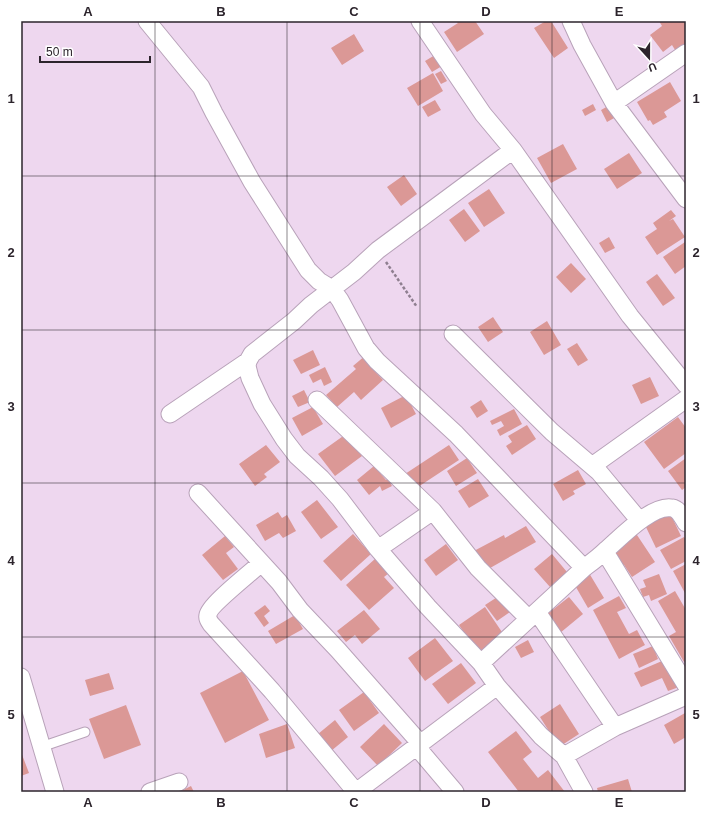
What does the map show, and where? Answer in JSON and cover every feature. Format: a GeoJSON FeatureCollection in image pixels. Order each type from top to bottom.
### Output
{"type":"FeatureCollection","features":[{"type":"Feature","properties":{"kind":"street"},"geometry":{"type":"LineString","coordinates":[[147,21],[201,87],[252,182],[308,270],[318,280],[332,289],[340,300],[366,348],[377,361],[456,434],[584,568]]}},
{"type":"Feature","properties":{"kind":"street"},"geometry":{"type":"LineString","coordinates":[[420,21],[483,114],[513,150],[630,316],[686,387],[592,466]]}},
{"type":"Feature","properties":{"kind":"street"},"geometry":{"type":"LineString","coordinates":[[571,21],[582,45],[614,103],[686,199]]}},
{"type":"Feature","properties":{"kind":"street"},"geometry":{"type":"LineString","coordinates":[[614,103],[686,53]]}},
{"type":"Feature","properties":{"kind":"street"},"geometry":{"type":"LineString","coordinates":[[513,150],[378,250],[354,272],[252,354],[247,366],[250,378],[262,404],[284,439],[297,456],[321,478],[340,499],[378,549],[428,607],[481,663],[497,686],[541,736],[564,756],[584,792]]}},
{"type":"Feature","properties":{"kind":"street"},"geometry":{"type":"LineString","coordinates":[[454,334],[546,427],[599,472],[639,520]]}},
{"type":"Feature","properties":{"kind":"street"},"geometry":{"type":"LineString","coordinates":[[170,414],[248,361]]}},
{"type":"Feature","properties":{"kind":"street"},"geometry":{"type":"LineString","coordinates":[[317,400],[433,512],[478,568],[533,616],[615,727]]}},
{"type":"Feature","properties":{"kind":"street"},"geometry":{"type":"LineString","coordinates":[[198,493],[279,582],[300,610],[338,650],[418,744],[455,792]]}},
{"type":"Feature","properties":{"kind":"street"},"geometry":{"type":"LineString","coordinates":[[481,663],[584,568],[605,552],[639,520],[662,508],[672,508],[678,512],[686,523]]}},
{"type":"Feature","properties":{"kind":"street"},"geometry":{"type":"LineString","coordinates":[[378,549],[433,512]]}},
{"type":"Feature","properties":{"kind":"street"},"geometry":{"type":"LineString","coordinates":[[605,552],[686,685]]}},
{"type":"Feature","properties":{"kind":"street"},"geometry":{"type":"LineString","coordinates":[[261,563],[211,609],[208,615],[211,624],[272,691],[356,792],[497,686]]}},
{"type":"Feature","properties":{"kind":"street"},"geometry":{"type":"LineString","coordinates":[[21,677],[55,792]]}},
{"type":"Feature","properties":{"kind":"street"},"geometry":{"type":"LineString","coordinates":[[564,756],[615,727],[686,696]]}},
{"type":"Feature","properties":{"kind":"street"},"geometry":{"type":"LineString","coordinates":[[150,792],[179,782]]}},
{"type":"Feature","properties":{"kind":"lane"},"geometry":{"type":"LineString","coordinates":[[41,747],[86,732]]}},
{"type":"Feature","properties":{"kind":"path"},"geometry":{"type":"LineString","coordinates":[[378,250],[417,307]]}},
{"type":"Feature","properties":{"kind":"building"},"geometry":{"type":"Polygon","coordinates":[[[456,21],[475,21],[484,34],[457,52],[444,32],[458,23],[456,21]]]}},
{"type":"Feature","properties":{"kind":"building"},"geometry":{"type":"Polygon","coordinates":[[[546,21],[551,21],[568,48],[554,58],[534,28],[546,21]]]}},
{"type":"Feature","properties":{"kind":"building"},"geometry":{"type":"Polygon","coordinates":[[[659,21],[683,21],[686,25],[686,46],[677,53],[672,45],[663,52],[650,35],[662,26],[659,21]]]}},
{"type":"Feature","properties":{"kind":"building"},"geometry":{"type":"Polygon","coordinates":[[[354,34],[364,51],[342,65],[331,48],[354,34]]]}},
{"type":"Feature","properties":{"kind":"building"},"geometry":{"type":"Polygon","coordinates":[[[435,55],[442,66],[432,72],[425,61],[435,55]]]}},
{"type":"Feature","properties":{"kind":"building"},"geometry":{"type":"Polygon","coordinates":[[[441,71],[447,81],[441,84],[435,74],[441,71]]]}},
{"type":"Feature","properties":{"kind":"building"},"geometry":{"type":"Polygon","coordinates":[[[433,73],[443,91],[418,106],[407,88],[433,73]]]}},
{"type":"Feature","properties":{"kind":"building"},"geometry":{"type":"Polygon","coordinates":[[[670,82],[681,101],[664,112],[667,117],[653,125],[650,120],[648,121],[637,102],[670,82]]]}},
{"type":"Feature","properties":{"kind":"building"},"geometry":{"type":"Polygon","coordinates":[[[435,100],[441,110],[428,117],[422,107],[435,100]]]}},
{"type":"Feature","properties":{"kind":"building"},"geometry":{"type":"Polygon","coordinates":[[[593,104],[596,110],[585,116],[582,110],[593,104]]]}},
{"type":"Feature","properties":{"kind":"building"},"geometry":{"type":"Polygon","coordinates":[[[610,105],[616,117],[607,122],[601,110],[610,105]]]}},
{"type":"Feature","properties":{"kind":"building"},"geometry":{"type":"Polygon","coordinates":[[[563,144],[577,169],[551,183],[537,158],[563,144]]]}},
{"type":"Feature","properties":{"kind":"building"},"geometry":{"type":"Polygon","coordinates":[[[629,153],[642,173],[617,189],[604,169],[629,153]]]}},
{"type":"Feature","properties":{"kind":"building"},"geometry":{"type":"Polygon","coordinates":[[[404,175],[417,194],[401,206],[387,187],[404,175]]]}},
{"type":"Feature","properties":{"kind":"building"},"geometry":{"type":"Polygon","coordinates":[[[489,189],[505,213],[484,227],[468,203],[489,189]]]}},
{"type":"Feature","properties":{"kind":"building"},"geometry":{"type":"Polygon","coordinates":[[[464,209],[480,231],[465,242],[449,220],[464,209]]]}},
{"type":"Feature","properties":{"kind":"building"},"geometry":{"type":"Polygon","coordinates":[[[671,210],[676,216],[669,221],[673,219],[685,237],[657,255],[645,237],[657,229],[653,223],[671,210]]]}},
{"type":"Feature","properties":{"kind":"building"},"geometry":{"type":"Polygon","coordinates":[[[609,237],[615,248],[605,253],[599,243],[609,237]]]}},
{"type":"Feature","properties":{"kind":"building"},"geometry":{"type":"Polygon","coordinates":[[[685,242],[686,266],[675,274],[663,257],[685,242]]]}},
{"type":"Feature","properties":{"kind":"building"},"geometry":{"type":"Polygon","coordinates":[[[571,263],[586,279],[571,293],[556,277],[571,263]]]}},
{"type":"Feature","properties":{"kind":"building"},"geometry":{"type":"Polygon","coordinates":[[[657,274],[675,298],[663,306],[646,282],[657,274]]]}},
{"type":"Feature","properties":{"kind":"building"},"geometry":{"type":"Polygon","coordinates":[[[493,317],[503,332],[488,342],[478,327],[493,317]]]}},
{"type":"Feature","properties":{"kind":"building"},"geometry":{"type":"Polygon","coordinates":[[[547,321],[561,345],[544,355],[530,332],[547,321]]]}},
{"type":"Feature","properties":{"kind":"building"},"geometry":{"type":"Polygon","coordinates":[[[577,343],[588,360],[578,366],[567,349],[577,343]]]}},
{"type":"Feature","properties":{"kind":"building"},"geometry":{"type":"Polygon","coordinates":[[[313,350],[320,365],[301,374],[293,360],[313,350]]]}},
{"type":"Feature","properties":{"kind":"building"},"geometry":{"type":"Polygon","coordinates":[[[366,355],[371,367],[383,380],[361,400],[354,392],[337,407],[326,395],[356,369],[353,366],[366,355]]]}},
{"type":"Feature","properties":{"kind":"building"},"geometry":{"type":"Polygon","coordinates":[[[325,367],[332,382],[324,386],[321,379],[313,383],[309,375],[325,367]]]}},
{"type":"Feature","properties":{"kind":"building"},"geometry":{"type":"Polygon","coordinates":[[[650,377],[659,396],[641,404],[632,385],[650,377]]]}},
{"type":"Feature","properties":{"kind":"building"},"geometry":{"type":"Polygon","coordinates":[[[304,390],[310,402],[298,407],[292,396],[304,390]]]}},
{"type":"Feature","properties":{"kind":"building"},"geometry":{"type":"Polygon","coordinates":[[[406,395],[416,414],[391,428],[381,408],[406,395]]]}},
{"type":"Feature","properties":{"kind":"building"},"geometry":{"type":"Polygon","coordinates":[[[481,400],[488,411],[477,418],[470,407],[481,400]]]}},
{"type":"Feature","properties":{"kind":"building"},"geometry":{"type":"Polygon","coordinates":[[[313,407],[323,424],[302,436],[292,418],[313,407]]]}},
{"type":"Feature","properties":{"kind":"building"},"geometry":{"type":"Polygon","coordinates":[[[514,409],[522,424],[500,436],[497,430],[504,426],[501,421],[492,425],[490,421],[514,409]]]}},
{"type":"Feature","properties":{"kind":"building"},"geometry":{"type":"Polygon","coordinates":[[[678,417],[686,428],[686,453],[664,469],[644,442],[678,417]]]}},
{"type":"Feature","properties":{"kind":"building"},"geometry":{"type":"Polygon","coordinates":[[[527,425],[536,439],[512,455],[506,446],[512,442],[508,436],[527,425]]]}},
{"type":"Feature","properties":{"kind":"building"},"geometry":{"type":"Polygon","coordinates":[[[346,434],[362,456],[335,476],[318,454],[346,434]]]}},
{"type":"Feature","properties":{"kind":"building"},"geometry":{"type":"Polygon","coordinates":[[[266,445],[280,462],[264,474],[267,477],[255,486],[239,464],[266,445]]]}},
{"type":"Feature","properties":{"kind":"building"},"geometry":{"type":"Polygon","coordinates":[[[449,445],[459,460],[415,489],[405,474],[449,445]]]}},
{"type":"Feature","properties":{"kind":"building"},"geometry":{"type":"Polygon","coordinates":[[[467,458],[477,473],[456,486],[447,471],[467,458]]]}},
{"type":"Feature","properties":{"kind":"building"},"geometry":{"type":"Polygon","coordinates":[[[686,458],[686,487],[682,490],[668,471],[686,458]]]}},
{"type":"Feature","properties":{"kind":"building"},"geometry":{"type":"Polygon","coordinates":[[[374,466],[386,480],[388,479],[392,486],[382,491],[380,486],[369,495],[357,480],[374,466]]]}},
{"type":"Feature","properties":{"kind":"building"},"geometry":{"type":"Polygon","coordinates":[[[578,470],[586,484],[573,491],[575,494],[563,501],[553,484],[578,470]]]}},
{"type":"Feature","properties":{"kind":"building"},"geometry":{"type":"Polygon","coordinates":[[[478,479],[489,496],[469,508],[458,491],[478,479]]]}},
{"type":"Feature","properties":{"kind":"building"},"geometry":{"type":"Polygon","coordinates":[[[317,500],[338,527],[321,539],[301,512],[317,500]]]}},
{"type":"Feature","properties":{"kind":"building"},"geometry":{"type":"Polygon","coordinates":[[[278,512],[282,518],[287,515],[296,531],[283,538],[279,533],[265,541],[256,525],[278,512]]]}},
{"type":"Feature","properties":{"kind":"building"},"geometry":{"type":"Polygon","coordinates":[[[670,513],[681,536],[656,548],[645,525],[670,513]]]}},
{"type":"Feature","properties":{"kind":"building"},"geometry":{"type":"Polygon","coordinates":[[[526,526],[536,542],[483,572],[472,552],[504,535],[505,538],[526,526]]]}},
{"type":"Feature","properties":{"kind":"building"},"geometry":{"type":"Polygon","coordinates":[[[635,532],[655,562],[632,577],[624,565],[619,568],[607,551],[635,532]]]}},
{"type":"Feature","properties":{"kind":"building"},"geometry":{"type":"Polygon","coordinates":[[[353,534],[371,554],[341,581],[323,561],[353,534]]]}},
{"type":"Feature","properties":{"kind":"building"},"geometry":{"type":"Polygon","coordinates":[[[225,536],[234,547],[226,553],[238,569],[223,580],[202,555],[225,536]]]}},
{"type":"Feature","properties":{"kind":"building"},"geometry":{"type":"Polygon","coordinates":[[[684,537],[686,540],[686,561],[671,569],[660,550],[684,537]]]}},
{"type":"Feature","properties":{"kind":"building"},"geometry":{"type":"Polygon","coordinates":[[[446,544],[458,560],[436,576],[424,560],[446,544]]]}},
{"type":"Feature","properties":{"kind":"building"},"geometry":{"type":"Polygon","coordinates":[[[552,554],[567,572],[550,587],[534,569],[552,554]]]}},
{"type":"Feature","properties":{"kind":"building"},"geometry":{"type":"Polygon","coordinates":[[[376,558],[389,573],[384,577],[394,588],[369,610],[346,585],[376,558]]]}},
{"type":"Feature","properties":{"kind":"building"},"geometry":{"type":"Polygon","coordinates":[[[686,564],[686,595],[673,571],[686,564]]]}},
{"type":"Feature","properties":{"kind":"building"},"geometry":{"type":"Polygon","coordinates":[[[589,573],[604,598],[588,608],[573,582],[589,573]]]}},
{"type":"Feature","properties":{"kind":"building"},"geometry":{"type":"Polygon","coordinates":[[[659,574],[667,594],[651,601],[649,595],[643,597],[640,589],[646,587],[643,580],[659,574]]]}},
{"type":"Feature","properties":{"kind":"building"},"geometry":{"type":"Polygon","coordinates":[[[675,591],[686,610],[686,661],[684,662],[669,636],[676,632],[658,601],[675,591]]]}},
{"type":"Feature","properties":{"kind":"building"},"geometry":{"type":"Polygon","coordinates":[[[502,594],[513,610],[497,621],[485,605],[502,594]]]}},
{"type":"Feature","properties":{"kind":"building"},"geometry":{"type":"Polygon","coordinates":[[[619,596],[626,608],[617,612],[629,634],[637,630],[645,645],[619,659],[593,610],[619,596]]]}},
{"type":"Feature","properties":{"kind":"building"},"geometry":{"type":"Polygon","coordinates":[[[569,597],[583,614],[560,633],[546,615],[569,597]]]}},
{"type":"Feature","properties":{"kind":"building"},"geometry":{"type":"Polygon","coordinates":[[[265,605],[270,611],[264,616],[269,623],[264,627],[254,613],[265,605]]]}},
{"type":"Feature","properties":{"kind":"building"},"geometry":{"type":"Polygon","coordinates":[[[485,607],[504,635],[478,653],[459,625],[485,607]]]}},
{"type":"Feature","properties":{"kind":"building"},"geometry":{"type":"Polygon","coordinates":[[[364,610],[380,629],[362,644],[355,635],[346,642],[337,631],[364,610]]]}},
{"type":"Feature","properties":{"kind":"building"},"geometry":{"type":"Polygon","coordinates":[[[295,615],[303,629],[276,644],[268,631],[295,615]]]}},
{"type":"Feature","properties":{"kind":"building"},"geometry":{"type":"Polygon","coordinates":[[[435,638],[453,661],[425,681],[408,658],[435,638]]]}},
{"type":"Feature","properties":{"kind":"building"},"geometry":{"type":"Polygon","coordinates":[[[528,640],[534,652],[521,658],[515,647],[528,640]]]}},
{"type":"Feature","properties":{"kind":"building"},"geometry":{"type":"Polygon","coordinates":[[[653,646],[658,659],[639,668],[633,654],[653,646]]]}},
{"type":"Feature","properties":{"kind":"building"},"geometry":{"type":"Polygon","coordinates":[[[662,661],[665,668],[670,666],[679,687],[668,691],[662,678],[641,687],[634,673],[662,661]]]}},
{"type":"Feature","properties":{"kind":"building"},"geometry":{"type":"Polygon","coordinates":[[[461,663],[476,683],[448,704],[432,684],[461,663]]]}},
{"type":"Feature","properties":{"kind":"building"},"geometry":{"type":"Polygon","coordinates":[[[243,671],[269,720],[225,743],[200,693],[243,671]]]}},
{"type":"Feature","properties":{"kind":"building"},"geometry":{"type":"Polygon","coordinates":[[[109,673],[114,689],[90,696],[85,680],[109,673]]]}},
{"type":"Feature","properties":{"kind":"building"},"geometry":{"type":"Polygon","coordinates":[[[364,692],[379,713],[354,731],[339,710],[364,692]]]}},
{"type":"Feature","properties":{"kind":"building"},"geometry":{"type":"Polygon","coordinates":[[[560,704],[579,734],[559,747],[540,717],[560,704]]]}},
{"type":"Feature","properties":{"kind":"building"},"geometry":{"type":"Polygon","coordinates":[[[126,705],[141,745],[104,759],[89,719],[126,705]]]}},
{"type":"Feature","properties":{"kind":"building"},"geometry":{"type":"Polygon","coordinates":[[[685,713],[686,737],[674,744],[664,725],[685,713]]]}},
{"type":"Feature","properties":{"kind":"building"},"geometry":{"type":"Polygon","coordinates":[[[335,720],[348,737],[331,751],[318,734],[335,720]]]}},
{"type":"Feature","properties":{"kind":"building"},"geometry":{"type":"Polygon","coordinates":[[[287,724],[295,748],[266,758],[259,734],[287,724]]]}},
{"type":"Feature","properties":{"kind":"building"},"geometry":{"type":"Polygon","coordinates":[[[384,724],[402,743],[378,766],[360,747],[384,724]]]}},
{"type":"Feature","properties":{"kind":"building"},"geometry":{"type":"Polygon","coordinates":[[[516,731],[532,752],[523,759],[538,778],[548,770],[565,792],[519,792],[488,752],[516,731]]]}},
{"type":"Feature","properties":{"kind":"building"},"geometry":{"type":"Polygon","coordinates":[[[21,752],[29,773],[21,776],[21,752]]]}},
{"type":"Feature","properties":{"kind":"building"},"geometry":{"type":"Polygon","coordinates":[[[628,779],[632,792],[598,792],[597,788],[628,779]]]}},
{"type":"Feature","properties":{"kind":"building"},"geometry":{"type":"Polygon","coordinates":[[[191,786],[194,792],[179,792],[191,786]]]}}]}
